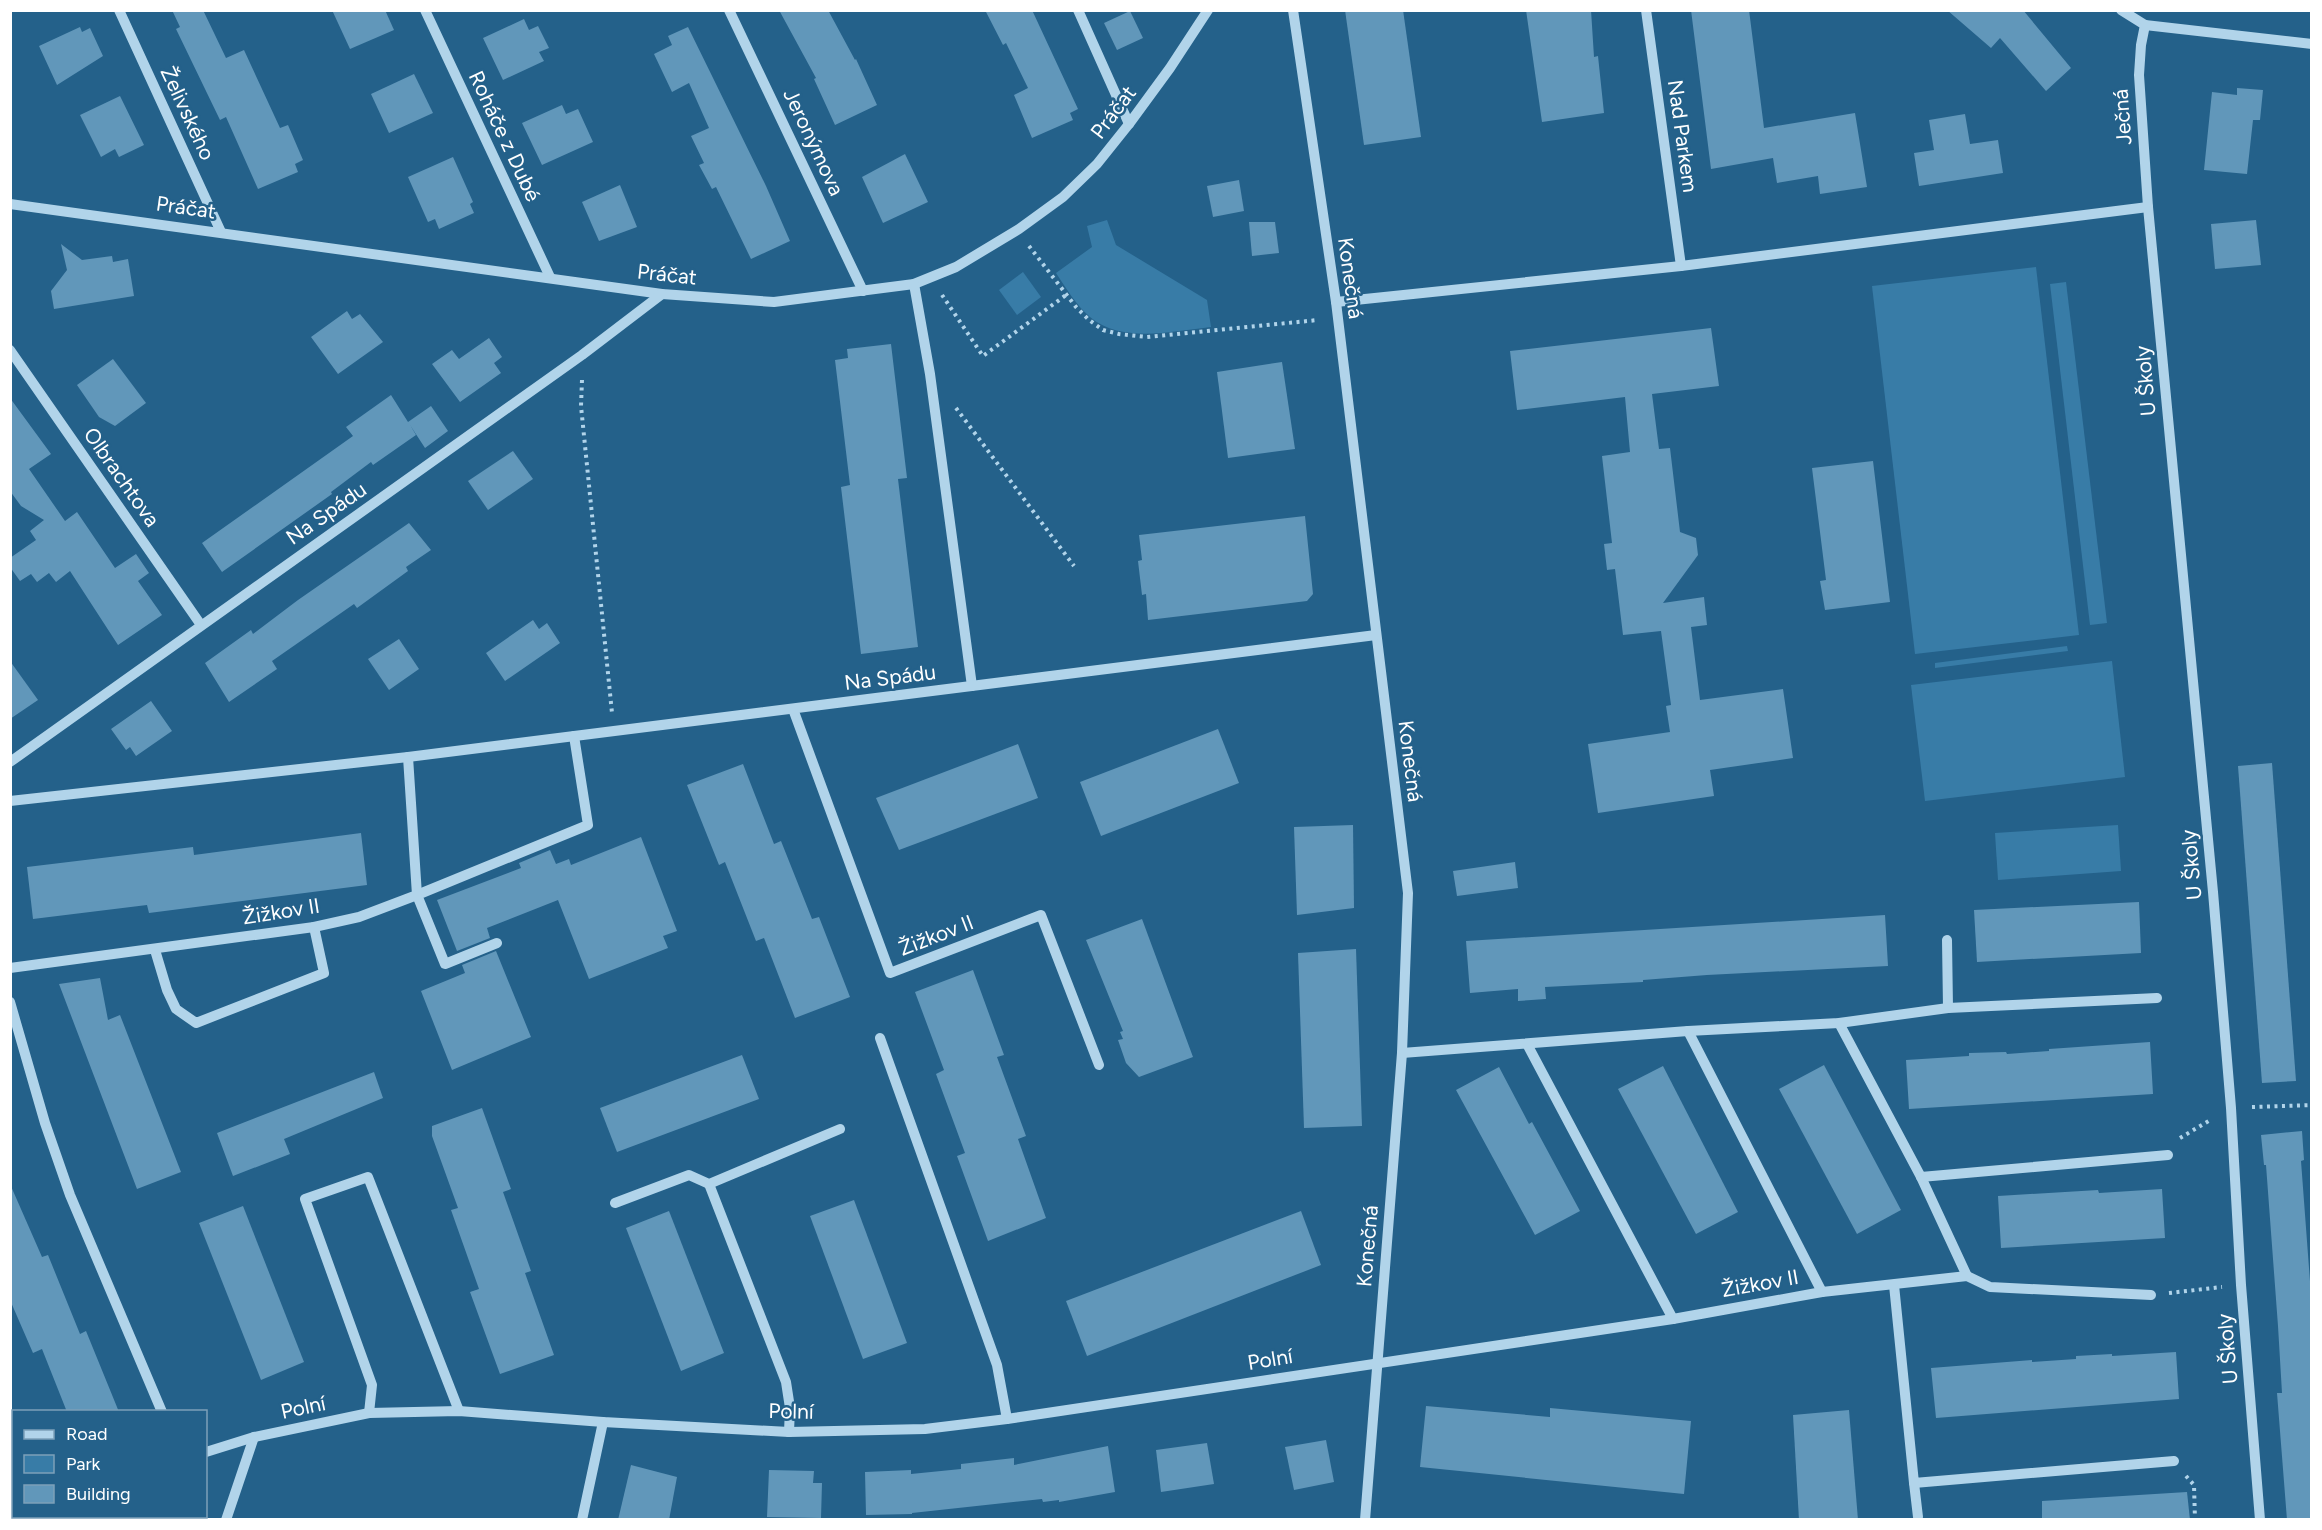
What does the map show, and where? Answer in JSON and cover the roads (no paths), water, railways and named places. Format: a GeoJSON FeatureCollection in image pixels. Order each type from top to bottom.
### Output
{"type":"FeatureCollection","features":[{"type":"Feature","properties":{"kind":"street","name":"Želivského"},"geometry":{"type":"LineString","coordinates":[[119,10],[220,232]]}},
{"type":"Feature","properties":{"kind":"street","name":"Roháče z Dubé"},"geometry":{"type":"LineString","coordinates":[[425,10],[550,277]]}},
{"type":"Feature","properties":{"kind":"street","name":"Jeronýmova"},"geometry":{"type":"LineString","coordinates":[[729,10],[863,291]]}},
{"type":"Feature","properties":{"kind":"street"},"geometry":{"type":"LineString","coordinates":[[1078,10],[1129,124]]}},
{"type":"Feature","properties":{"kind":"street","name":"Práčat"},"geometry":{"type":"LineString","coordinates":[[10,204],[662,294],[774,302],[914,284],[956,267],[1064,198],[1097,164],[1129,124],[1170,68],[1208,10]]}},
{"type":"Feature","properties":{"kind":"street","name":"Konečná"},"geometry":{"type":"LineString","coordinates":[[1293,10],[1336,302],[1408,893],[1402,1053],[1365,1520]]}},
{"type":"Feature","properties":{"kind":"street","name":"Nad Parkem"},"geometry":{"type":"LineString","coordinates":[[1646,10],[1681,266]]}},
{"type":"Feature","properties":{"kind":"street"},"geometry":{"type":"LineString","coordinates":[[2121,10],[2145,25],[2312,44]]}},
{"type":"Feature","properties":{"kind":"street","name":"Ječná"},"geometry":{"type":"LineString","coordinates":[[2145,25],[2139,75],[2148,207]]}},
{"type":"Feature","properties":{"kind":"street"},"geometry":{"type":"LineString","coordinates":[[1336,302],[1681,266],[2148,207]]}},
{"type":"Feature","properties":{"kind":"street","name":"U Školy"},"geometry":{"type":"LineString","coordinates":[[2148,207],[2213,892],[2231,1108],[2241,1285],[2260,1520]]}},
{"type":"Feature","properties":{"kind":"street"},"geometry":{"type":"LineString","coordinates":[[914,284],[930,374],[972,686]]}},
{"type":"Feature","properties":{"kind":"street","name":"Na Spádu"},"geometry":{"type":"LineString","coordinates":[[10,762],[582,355],[662,294]]}},
{"type":"Feature","properties":{"kind":"street","name":"Olbrachtova"},"geometry":{"type":"LineString","coordinates":[[10,350],[201,626]]}},
{"type":"Feature","properties":{"kind":"street","name":"Na Spádu"},"geometry":{"type":"LineString","coordinates":[[10,801],[408,757],[1376,635]]}},
{"type":"Feature","properties":{"kind":"street","name":"Žižkov II"},"geometry":{"type":"LineString","coordinates":[[793,709],[890,974],[1041,915],[1099,1065]]}},
{"type":"Feature","properties":{"kind":"street","name":"Žižkov II"},"geometry":{"type":"LineString","coordinates":[[10,968],[314,927],[359,917],[588,825],[574,736]]}},
{"type":"Feature","properties":{"kind":"street"},"geometry":{"type":"LineString","coordinates":[[408,757],[417,895],[444,964],[496,943]]}},
{"type":"Feature","properties":{"kind":"street"},"geometry":{"type":"LineString","coordinates":[[155,950],[167,990],[176,1009],[196,1023],[324,973],[314,927]]}},
{"type":"Feature","properties":{"kind":"street"},"geometry":{"type":"LineString","coordinates":[[1947,940],[1948,1008]]}},
{"type":"Feature","properties":{"kind":"street"},"geometry":{"type":"LineString","coordinates":[[1402,1053],[1688,1031],[1839,1023],[1948,1008],[2157,998]]}},
{"type":"Feature","properties":{"kind":"street"},"geometry":{"type":"LineString","coordinates":[[10,1002],[45,1123],[70,1195],[161,1410]]}},
{"type":"Feature","properties":{"kind":"street"},"geometry":{"type":"LineString","coordinates":[[1839,1023],[1921,1177],[1967,1276]]}},
{"type":"Feature","properties":{"kind":"street"},"geometry":{"type":"LineString","coordinates":[[1688,1031],[1822,1292]]}},
{"type":"Feature","properties":{"kind":"street"},"geometry":{"type":"LineString","coordinates":[[880,1038],[997,1365],[1007,1419]]}},
{"type":"Feature","properties":{"kind":"street"},"geometry":{"type":"LineString","coordinates":[[1527,1044],[1674,1319]]}},
{"type":"Feature","properties":{"kind":"street"},"geometry":{"type":"LineString","coordinates":[[709,1184],[840,1129]]}},
{"type":"Feature","properties":{"kind":"street"},"geometry":{"type":"LineString","coordinates":[[1921,1177],[2168,1155]]}},
{"type":"Feature","properties":{"kind":"street"},"geometry":{"type":"LineString","coordinates":[[615,1203],[688,1175],[709,1184],[786,1382],[790,1408],[789,1432]]}},
{"type":"Feature","properties":{"kind":"street"},"geometry":{"type":"LineString","coordinates":[[369,1413],[372,1385],[305,1199],[368,1177],[459,1411]]}},
{"type":"Feature","properties":{"kind":"street","name":"Žižkov II"},"geometry":{"type":"LineString","coordinates":[[1377,1364],[1674,1319],[1822,1292],[1967,1276],[1990,1287],[2151,1295]]}},
{"type":"Feature","properties":{"kind":"street"},"geometry":{"type":"LineString","coordinates":[[1894,1285],[1918,1517]]}},
{"type":"Feature","properties":{"kind":"street","name":"Polní"},"geometry":{"type":"LineString","coordinates":[[207,1452],[254,1437],[369,1413],[459,1411],[603,1422],[789,1432],[926,1429],[1377,1364]]}},
{"type":"Feature","properties":{"kind":"street"},"geometry":{"type":"LineString","coordinates":[[582,1520],[603,1422]]}},
{"type":"Feature","properties":{"kind":"street"},"geometry":{"type":"LineString","coordinates":[[225,1520],[254,1437]]}},
{"type":"Feature","properties":{"kind":"street"},"geometry":{"type":"LineString","coordinates":[[1914,1483],[2174,1461]]}}]}
